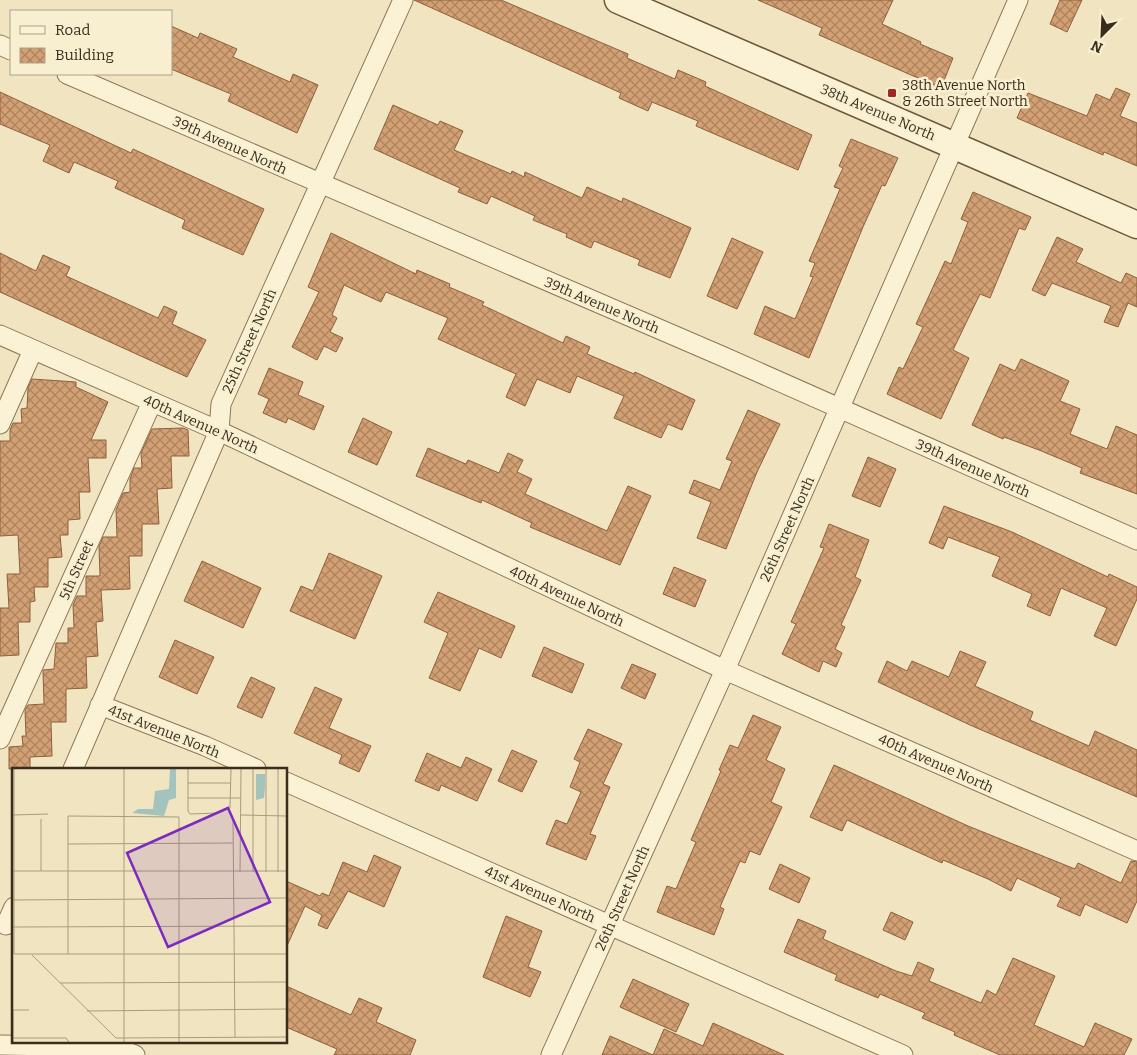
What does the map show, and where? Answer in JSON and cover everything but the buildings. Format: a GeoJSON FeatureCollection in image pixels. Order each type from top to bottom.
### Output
{"type":"FeatureCollection","features":[{"type":"Feature","properties":{"kind":"main road","name":"38th Avenue North"},"geometry":{"type":"LineString","coordinates":[[618,0],[955,145],[1137,226]]}},
{"type":"Feature","properties":{"kind":"street","name":"25th Street North"},"geometry":{"type":"LineString","coordinates":[[73,768],[219,431],[220,404],[403,0]]}},
{"type":"Feature","properties":{"kind":"street","name":"26th Street North"},"geometry":{"type":"LineString","coordinates":[[551,1055],[726,670],[1018,0]]}},
{"type":"Feature","properties":{"kind":"street","name":"39th Avenue North"},"geometry":{"type":"LineString","coordinates":[[68,75],[724,357],[1137,540]]}},
{"type":"Feature","properties":{"kind":"street","name":"40th Avenue North"},"geometry":{"type":"LineString","coordinates":[[0,335],[219,431],[726,670],[1137,851]]}},
{"type":"Feature","properties":{"kind":"street"},"geometry":{"type":"LineString","coordinates":[[0,424],[33,350]]}},
{"type":"Feature","properties":{"kind":"street","name":"5th Street"},"geometry":{"type":"LineString","coordinates":[[0,739],[152,402]]}},
{"type":"Feature","properties":{"kind":"street","name":"41st Avenue North"},"geometry":{"type":"LineString","coordinates":[[100,705],[205,746],[254,768]]}},
{"type":"Feature","properties":{"kind":"street","name":"41st Avenue North"},"geometry":{"type":"LineString","coordinates":[[288,783],[903,1055]]}},
{"type":"Feature","properties":{"kind":"street"},"geometry":{"type":"LineString","coordinates":[[6,925],[12,912]]}},
{"type":"Feature","properties":{"kind":"street"},"geometry":{"type":"LineString","coordinates":[[0,1045],[115,1047],[135,1055]]}},
{"type":"Feature","properties":{"kind":"place","name":"38th Avenue North & 26th Street North"},"geometry":{"type":"Point","coordinates":[892,93]}}]}
